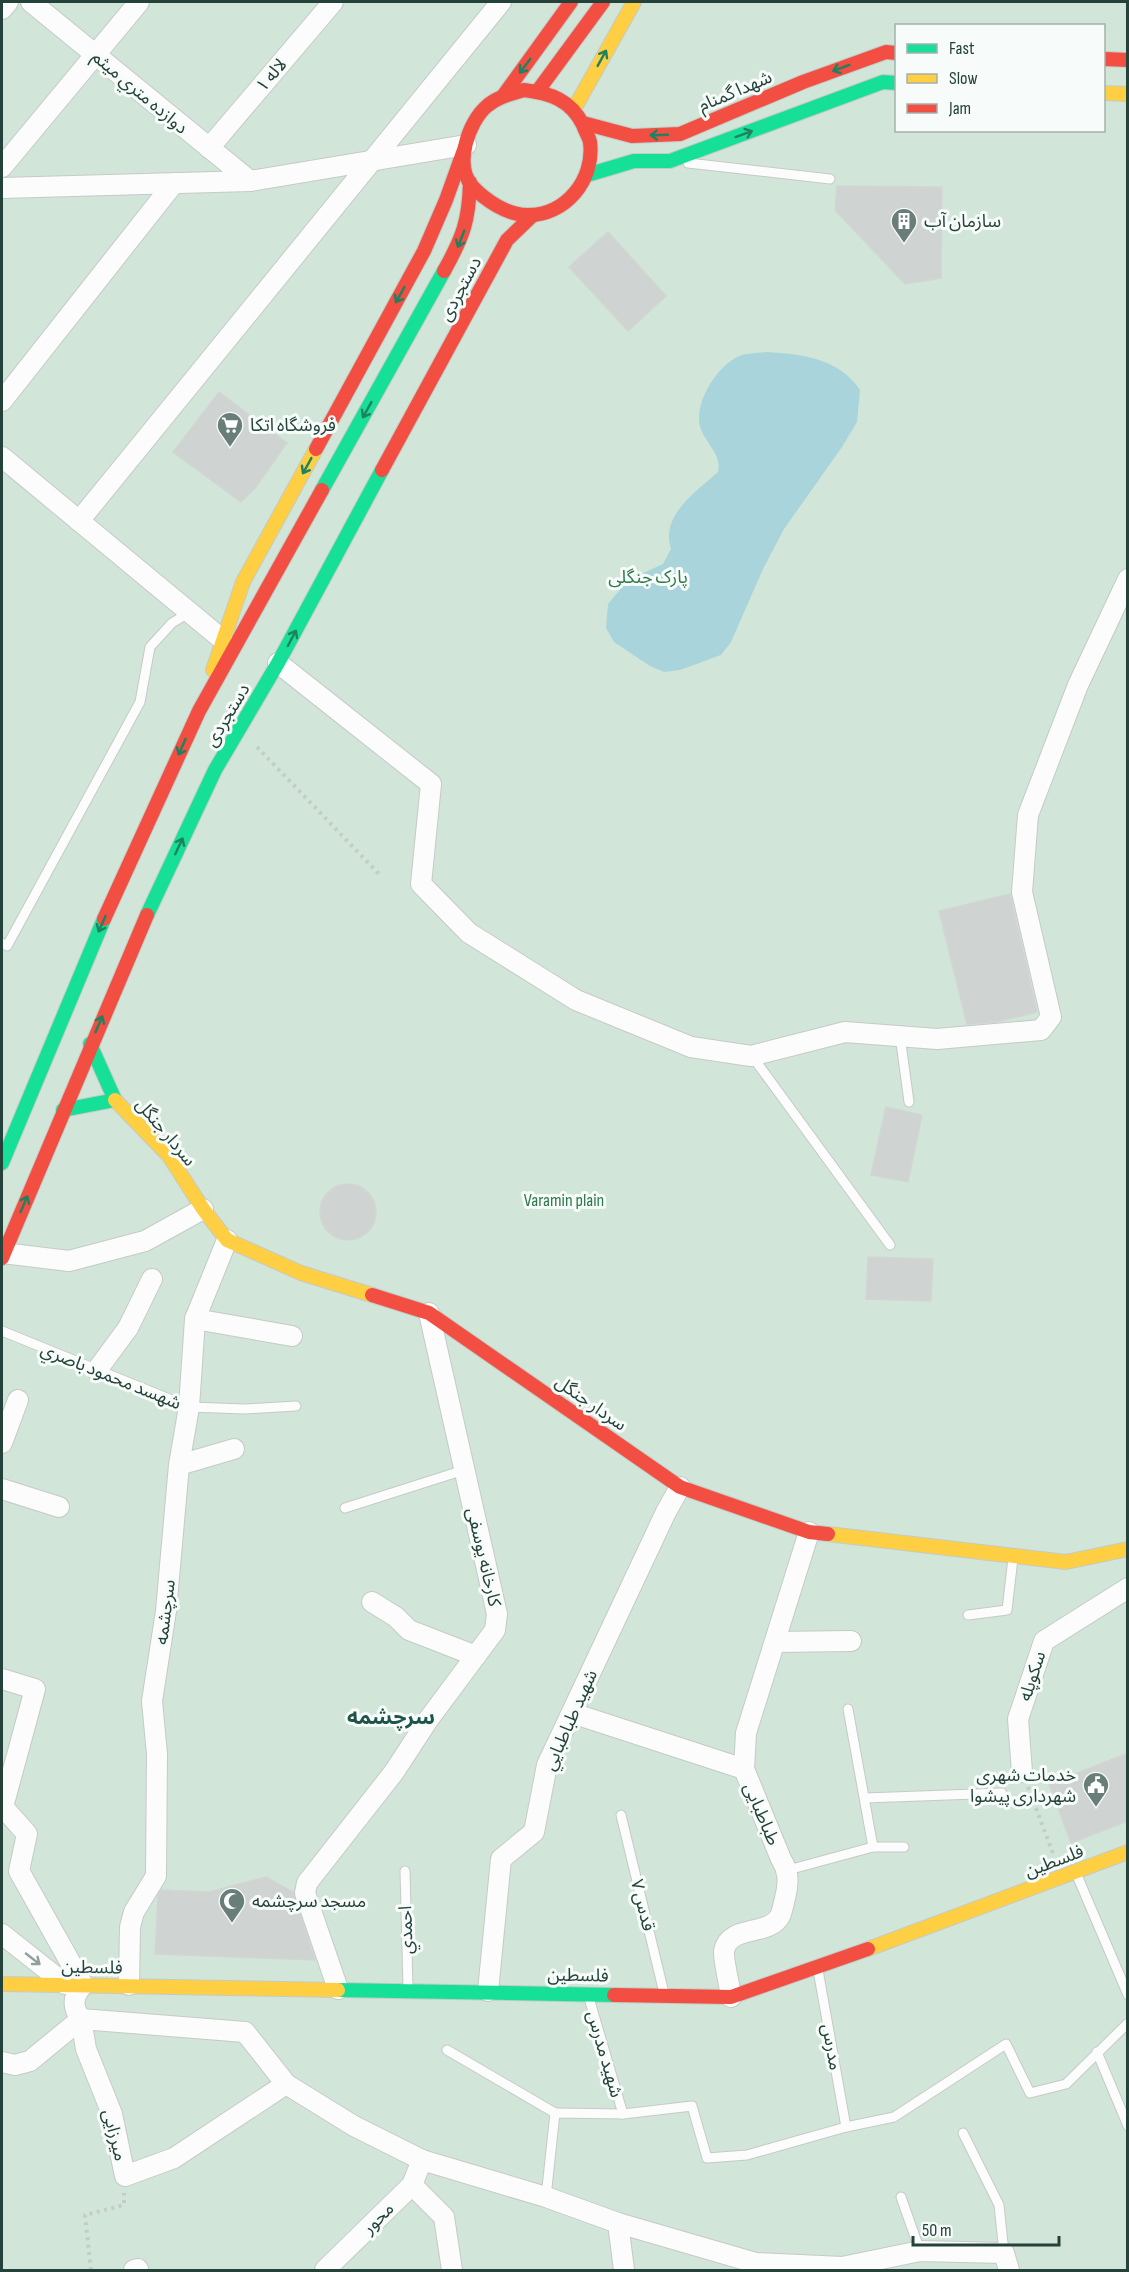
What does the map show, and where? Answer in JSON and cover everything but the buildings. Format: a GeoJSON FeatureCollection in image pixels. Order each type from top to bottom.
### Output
{"type":"FeatureCollection","features":[{"type":"Feature","properties":{"kind":"main road"},"geometry":{"type":"LineString","coordinates":[[503,96],[571,2]]}},
{"type":"Feature","properties":{"kind":"main road"},"geometry":{"type":"LineString","coordinates":[[537,92],[603,2]]}},
{"type":"Feature","properties":{"kind":"main road"},"geometry":{"type":"LineString","coordinates":[[574,109],[634,2]]}},
{"type":"Feature","properties":{"kind":"main road","name":"شهدا گمنام"},"geometry":{"type":"LineString","coordinates":[[583,123],[632,135],[680,134],[803,82],[886,52],[895,52]]}},
{"type":"Feature","properties":{"kind":"main road"},"geometry":{"type":"LineString","coordinates":[[1105,59],[1128,60]]}},
{"type":"Feature","properties":{"kind":"main road"},"geometry":{"type":"LineString","coordinates":[[587,175],[634,161],[670,161],[883,82],[895,83]]}},
{"type":"Feature","properties":{"kind":"main road"},"geometry":{"type":"LineString","coordinates":[[199,711],[243,582],[424,251],[446,200],[472,125],[478,116],[485,108],[503,96],[524,90],[545,92],[574,109],[590,139],[591,157],[587,175],[566,204],[550,212],[532,216],[518,215],[502,211],[490,203],[470,182],[466,146]]}},
{"type":"Feature","properties":{"kind":"main road"},"geometry":{"type":"LineString","coordinates":[[1105,93],[1128,94]]}},
{"type":"Feature","properties":{"kind":"main road","name":"دستجردی"},"geometry":{"type":"LineString","coordinates":[[3,1152],[88,954],[199,711],[461,241],[469,212],[470,182]]}},
{"type":"Feature","properties":{"kind":"main road","name":"دستجردی"},"geometry":{"type":"LineString","coordinates":[[2,1256],[151,904],[215,770],[278,663],[507,240],[532,216]]}},
{"type":"Feature","properties":{"kind":"main road","name":"سردار جنگل"},"geometry":{"type":"LineString","coordinates":[[90,1044],[115,1100],[169,1156],[203,1209],[227,1240],[301,1273],[429,1313],[680,1487],[809,1532],[1066,1562],[1128,1549]]}},
{"type":"Feature","properties":{"kind":"main road"},"geometry":{"type":"LineString","coordinates":[[63,1110],[115,1100]]}},
{"type":"Feature","properties":{"kind":"main road","name":"فلسطین"},"geometry":{"type":"LineString","coordinates":[[2,1984],[731,1997],[818,1968],[1128,1852]]}},
{"type":"Feature","properties":{"kind":"street"},"geometry":{"type":"LineString","coordinates":[[2,9],[8,2]]}},
{"type":"Feature","properties":{"kind":"street","name":"دوازده متري میثم"},"geometry":{"type":"LineString","coordinates":[[31,2],[250,181]]}},
{"type":"Feature","properties":{"kind":"street"},"geometry":{"type":"LineString","coordinates":[[2,167],[139,2]]}},
{"type":"Feature","properties":{"kind":"street","name":"لاله ۱"},"geometry":{"type":"LineString","coordinates":[[208,148],[333,2]]}},
{"type":"Feature","properties":{"kind":"street"},"geometry":{"type":"LineString","coordinates":[[79,521],[501,2]]}},
{"type":"Feature","properties":{"kind":"street"},"geometry":{"type":"LineString","coordinates":[[2,188],[250,181],[466,146]]}},
{"type":"Feature","properties":{"kind":"street"},"geometry":{"type":"LineString","coordinates":[[2,401],[174,183]]}},
{"type":"Feature","properties":{"kind":"street"},"geometry":{"type":"LineString","coordinates":[[2,458],[223,640]]}},
{"type":"Feature","properties":{"kind":"street"},"geometry":{"type":"LineString","coordinates":[[278,663],[431,784],[421,884],[469,933],[576,1000],[691,1047],[752,1056],[845,1032],[937,1039],[1041,1030],[1051,1017],[1022,892],[1028,815],[1078,685],[1128,579]]}},
{"type":"Feature","properties":{"kind":"street"},"geometry":{"type":"LineString","coordinates":[[2,1256],[69,1261],[145,1241],[203,1209]]}},
{"type":"Feature","properties":{"kind":"street","name":"سرچشمه"},"geometry":{"type":"LineString","coordinates":[[129,1985],[130,1927],[134,1911],[156,1876],[157,1754],[152,1701],[166,1611],[179,1465],[189,1407],[195,1319],[227,1240]]}},
{"type":"Feature","properties":{"kind":"street"},"geometry":{"type":"LineString","coordinates":[[97,1370],[128,1328],[152,1279]]}},
{"type":"Feature","properties":{"kind":"street","name":"کارخانه یوسفی"},"geometry":{"type":"LineString","coordinates":[[338,1989],[305,1893],[307,1883],[394,1772],[428,1720],[495,1630],[497,1614],[429,1313]]}},
{"type":"Feature","properties":{"kind":"street"},"geometry":{"type":"LineString","coordinates":[[195,1319],[292,1336]]}},
{"type":"Feature","properties":{"kind":"street"},"geometry":{"type":"LineString","coordinates":[[2,1443],[18,1400]]}},
{"type":"Feature","properties":{"kind":"street"},"geometry":{"type":"LineString","coordinates":[[179,1465],[234,1449]]}},
{"type":"Feature","properties":{"kind":"street","name":"شهيد طباطبايي"},"geometry":{"type":"LineString","coordinates":[[488,1991],[501,1859],[534,1832],[547,1765],[666,1512],[680,1487]]}},
{"type":"Feature","properties":{"kind":"street"},"geometry":{"type":"LineString","coordinates":[[2,1489],[59,1507]]}},
{"type":"Feature","properties":{"kind":"street","name":"طباطبایی"},"geometry":{"type":"LineString","coordinates":[[788,1870],[781,1859],[744,1769],[746,1733],[809,1532]]}},
{"type":"Feature","properties":{"kind":"street","name":"سکوپله"},"geometry":{"type":"LineString","coordinates":[[1022,1773],[1018,1719],[1044,1641],[1128,1588]]}},
{"type":"Feature","properties":{"kind":"street"},"geometry":{"type":"LineString","coordinates":[[372,1602],[396,1617],[410,1630],[476,1656]]}},
{"type":"Feature","properties":{"kind":"street"},"geometry":{"type":"LineString","coordinates":[[775,1642],[851,1641]]}},
{"type":"Feature","properties":{"kind":"street"},"geometry":{"type":"LineString","coordinates":[[2,1679],[35,1689],[3,1807],[27,1834],[19,1871],[74,1984]]}},
{"type":"Feature","properties":{"kind":"street"},"geometry":{"type":"LineString","coordinates":[[572,1713],[744,1769]]}},
{"type":"Feature","properties":{"kind":"street"},"geometry":{"type":"LineString","coordinates":[[731,1997],[724,1951],[737,1935],[769,1926],[780,1918],[787,1890],[788,1870]]}},
{"type":"Feature","properties":{"kind":"street"},"geometry":{"type":"LineString","coordinates":[[2,1934],[74,1984]]}},
{"type":"Feature","properties":{"kind":"street","name":"میرزایی"},"geometry":{"type":"LineString","coordinates":[[74,1984],[77,1991],[74,2000],[75,2010],[81,2019],[86,2049],[112,2114],[125,2176],[174,2158],[286,2084]]}},
{"type":"Feature","properties":{"kind":"street"},"geometry":{"type":"LineString","coordinates":[[2,2062],[15,2065],[30,2061],[81,2019],[245,2032],[286,2084],[354,2127],[422,2160],[546,2197],[618,2223],[756,2263],[842,2267],[920,2251],[1007,2262]]}},
{"type":"Feature","properties":{"kind":"street","name":"محور"},"geometry":{"type":"LineString","coordinates":[[325,2271],[412,2185],[422,2160]]}},
{"type":"Feature","properties":{"kind":"street"},"geometry":{"type":"LineString","coordinates":[[412,2185],[444,2217],[452,2271]]}},
{"type":"Feature","properties":{"kind":"street"},"geometry":{"type":"LineString","coordinates":[[618,2223],[624,2271]]}},
{"type":"Feature","properties":{"kind":"lane"},"geometry":{"type":"LineString","coordinates":[[670,161],[830,179]]}},
{"type":"Feature","properties":{"kind":"lane"},"geometry":{"type":"LineString","coordinates":[[2,943],[7,946],[140,702],[150,648],[172,623],[190,612]]}},
{"type":"Feature","properties":{"kind":"lane"},"geometry":{"type":"LineString","coordinates":[[900,1036],[909,1102]]}},
{"type":"Feature","properties":{"kind":"lane"},"geometry":{"type":"LineString","coordinates":[[752,1056],[890,1245]]}},
{"type":"Feature","properties":{"kind":"lane","name":"شهسد محمود باصري"},"geometry":{"type":"LineString","coordinates":[[2,1331],[189,1407],[245,1409],[296,1406]]}},
{"type":"Feature","properties":{"kind":"lane"},"geometry":{"type":"LineString","coordinates":[[345,1508],[464,1470]]}},
{"type":"Feature","properties":{"kind":"lane"},"geometry":{"type":"LineString","coordinates":[[968,1615],[1007,1610],[1013,1555]]}},
{"type":"Feature","properties":{"kind":"lane"},"geometry":{"type":"LineString","coordinates":[[848,1709],[873,1847]]}},
{"type":"Feature","properties":{"kind":"lane"},"geometry":{"type":"LineString","coordinates":[[865,1798],[1002,1793]]}},
{"type":"Feature","properties":{"kind":"lane","name":"قدس ۷"},"geometry":{"type":"LineString","coordinates":[[621,1815],[664,1995]]}},
{"type":"Feature","properties":{"kind":"lane"},"geometry":{"type":"LineString","coordinates":[[788,1870],[873,1847],[904,1847]]}},
{"type":"Feature","properties":{"kind":"lane","name":"احمدي"},"geometry":{"type":"LineString","coordinates":[[405,1871],[408,1990]]}},
{"type":"Feature","properties":{"kind":"lane"},"geometry":{"type":"LineString","coordinates":[[1076,1872],[1128,1995]]}},
{"type":"Feature","properties":{"kind":"lane","name":"مدرس"},"geometry":{"type":"LineString","coordinates":[[818,1968],[846,2127]]}},
{"type":"Feature","properties":{"kind":"lane","name":"شهيد مدرس"},"geometry":{"type":"LineString","coordinates":[[588,1993],[623,2114]]}},
{"type":"Feature","properties":{"kind":"lane"},"geometry":{"type":"LineString","coordinates":[[447,2050],[555,2113],[623,2114],[692,2106],[707,2158],[747,2155],[846,2127],[894,2117],[1006,2044],[1030,2093],[1066,2084],[1128,2023]]}},
{"type":"Feature","properties":{"kind":"lane"},"geometry":{"type":"LineString","coordinates":[[1098,2052],[1128,2126]]}},
{"type":"Feature","properties":{"kind":"lane"},"geometry":{"type":"LineString","coordinates":[[546,2197],[555,2113]]}},
{"type":"Feature","properties":{"kind":"lane"},"geometry":{"type":"LineString","coordinates":[[963,2133],[999,2205],[1007,2262]]}},
{"type":"Feature","properties":{"kind":"lane"},"geometry":{"type":"LineString","coordinates":[[901,2197],[920,2251]]}},
{"type":"Feature","properties":{"kind":"path"},"geometry":{"type":"LineString","coordinates":[[254,744],[379,873]]}},
{"type":"Feature","properties":{"kind":"path"},"geometry":{"type":"LineString","coordinates":[[1022,1773],[1057,1862]]}},
{"type":"Feature","properties":{"kind":"path"},"geometry":{"type":"LineString","coordinates":[[91,2271],[86,2215],[124,2205],[125,2176]]}},
{"type":"Feature","properties":{"kind":"green space","name":"Varamin plain"},"geometry":{"type":"Polygon","coordinates":[[[2,2],[1127,2],[1127,2270],[2,2270],[2,2]]]}},
{"type":"Feature","properties":{"kind":"water"},"geometry":{"type":"Polygon","coordinates":[[[767,352],[806,356],[830,364],[841,371],[860,390],[857,422],[784,529],[763,569],[731,642],[721,655],[680,670],[664,672],[650,666],[614,642],[606,628],[608,604],[628,580],[663,564],[671,549],[669,537],[675,515],[691,496],[718,472],[717,459],[700,428],[699,421],[702,402],[711,383],[724,367],[739,356],[767,352]]]}},
{"type":"Feature","properties":{"kind":"traffic: fast"},"geometry":{"type":"LineString","coordinates":[[587,175],[634,161],[670,161],[883,82],[895,83]]}},
{"type":"Feature","properties":{"kind":"traffic: fast"},"geometry":{"type":"LineString","coordinates":[[322,490],[444,271]]}},
{"type":"Feature","properties":{"kind":"traffic: fast"},"geometry":{"type":"LineString","coordinates":[[147,915],[215,770],[278,663],[382,470]]}},
{"type":"Feature","properties":{"kind":"traffic: fast"},"geometry":{"type":"LineString","coordinates":[[2,1163],[104,919]]}},
{"type":"Feature","properties":{"kind":"traffic: fast"},"geometry":{"type":"LineString","coordinates":[[63,1110],[115,1100],[90,1044]]}},
{"type":"Feature","properties":{"kind":"traffic: fast"},"geometry":{"type":"LineString","coordinates":[[338,1990],[614,1995]]}},
{"type":"Feature","properties":{"kind":"traffic: slow"},"geometry":{"type":"LineString","coordinates":[[574,109],[634,2]]}},
{"type":"Feature","properties":{"kind":"traffic: slow"},"geometry":{"type":"LineString","coordinates":[[1105,93],[1128,94]]}},
{"type":"Feature","properties":{"kind":"traffic: slow"},"geometry":{"type":"LineString","coordinates":[[213,670],[243,582],[316,449]]}},
{"type":"Feature","properties":{"kind":"traffic: slow"},"geometry":{"type":"LineString","coordinates":[[115,1100],[169,1156],[203,1209],[227,1240],[301,1273],[372,1295]]}},
{"type":"Feature","properties":{"kind":"traffic: slow"},"geometry":{"type":"LineString","coordinates":[[828,1534],[1066,1562],[1128,1549]]}},
{"type":"Feature","properties":{"kind":"traffic: slow"},"geometry":{"type":"LineString","coordinates":[[868,1949],[1128,1852]]}},
{"type":"Feature","properties":{"kind":"traffic: slow"},"geometry":{"type":"LineString","coordinates":[[2,1984],[338,1990]]}},
{"type":"Feature","properties":{"kind":"traffic: jam"},"geometry":{"type":"LineString","coordinates":[[503,96],[571,2]]}},
{"type":"Feature","properties":{"kind":"traffic: jam"},"geometry":{"type":"LineString","coordinates":[[537,92],[603,2]]}},
{"type":"Feature","properties":{"kind":"traffic: jam"},"geometry":{"type":"LineString","coordinates":[[583,123],[632,136],[680,134],[803,82],[886,52],[895,53]]}},
{"type":"Feature","properties":{"kind":"traffic: jam"},"geometry":{"type":"LineString","coordinates":[[1105,59],[1128,60]]}},
{"type":"Feature","properties":{"kind":"traffic: jam"},"geometry":{"type":"LineString","coordinates":[[524,90],[542,93],[566,104],[578,116],[590,142],[588,170],[575,193],[554,209],[541,214],[519,214],[497,206],[472,186],[464,167],[469,133],[480,113],[495,100],[524,90]]}},
{"type":"Feature","properties":{"kind":"traffic: jam"},"geometry":{"type":"LineString","coordinates":[[316,449],[424,251],[465,147]]}},
{"type":"Feature","properties":{"kind":"traffic: jam"},"geometry":{"type":"LineString","coordinates":[[444,271],[464,228],[470,182]]}},
{"type":"Feature","properties":{"kind":"traffic: jam"},"geometry":{"type":"LineString","coordinates":[[382,470],[507,240],[532,216]]}},
{"type":"Feature","properties":{"kind":"traffic: jam"},"geometry":{"type":"LineString","coordinates":[[104,919],[199,711],[322,490]]}},
{"type":"Feature","properties":{"kind":"traffic: jam"},"geometry":{"type":"LineString","coordinates":[[2,1258],[147,915]]}},
{"type":"Feature","properties":{"kind":"traffic: jam"},"geometry":{"type":"LineString","coordinates":[[372,1295],[429,1313],[680,1487],[809,1532],[828,1534]]}},
{"type":"Feature","properties":{"kind":"traffic: jam"},"geometry":{"type":"LineString","coordinates":[[614,1995],[731,1997],[868,1949]]}},
{"type":"Feature","properties":{"kind":"place","name":"سازمان آب"},"geometry":{"type":"Point","coordinates":[904,244]}},
{"type":"Feature","properties":{"kind":"place","name":"فروشگاه اتکا"},"geometry":{"type":"Point","coordinates":[230,448]}},
{"type":"Feature","properties":{"kind":"place","name":"خدمات شهری شهرداری پیشوا"},"geometry":{"type":"Point","coordinates":[1096,1808]}},
{"type":"Feature","properties":{"kind":"place","name":"مسجد سرچشمه"},"geometry":{"type":"Point","coordinates":[232,1924]}},
{"type":"Feature","properties":{"kind":"district","name":"سرچشمه"},"geometry":{"type":"Point","coordinates":[391,1717]}},
{"type":"Feature","properties":{"kind":"park label","name":"پارک جنگلی"},"geometry":{"type":"Point","coordinates":[648,577]}}]}
